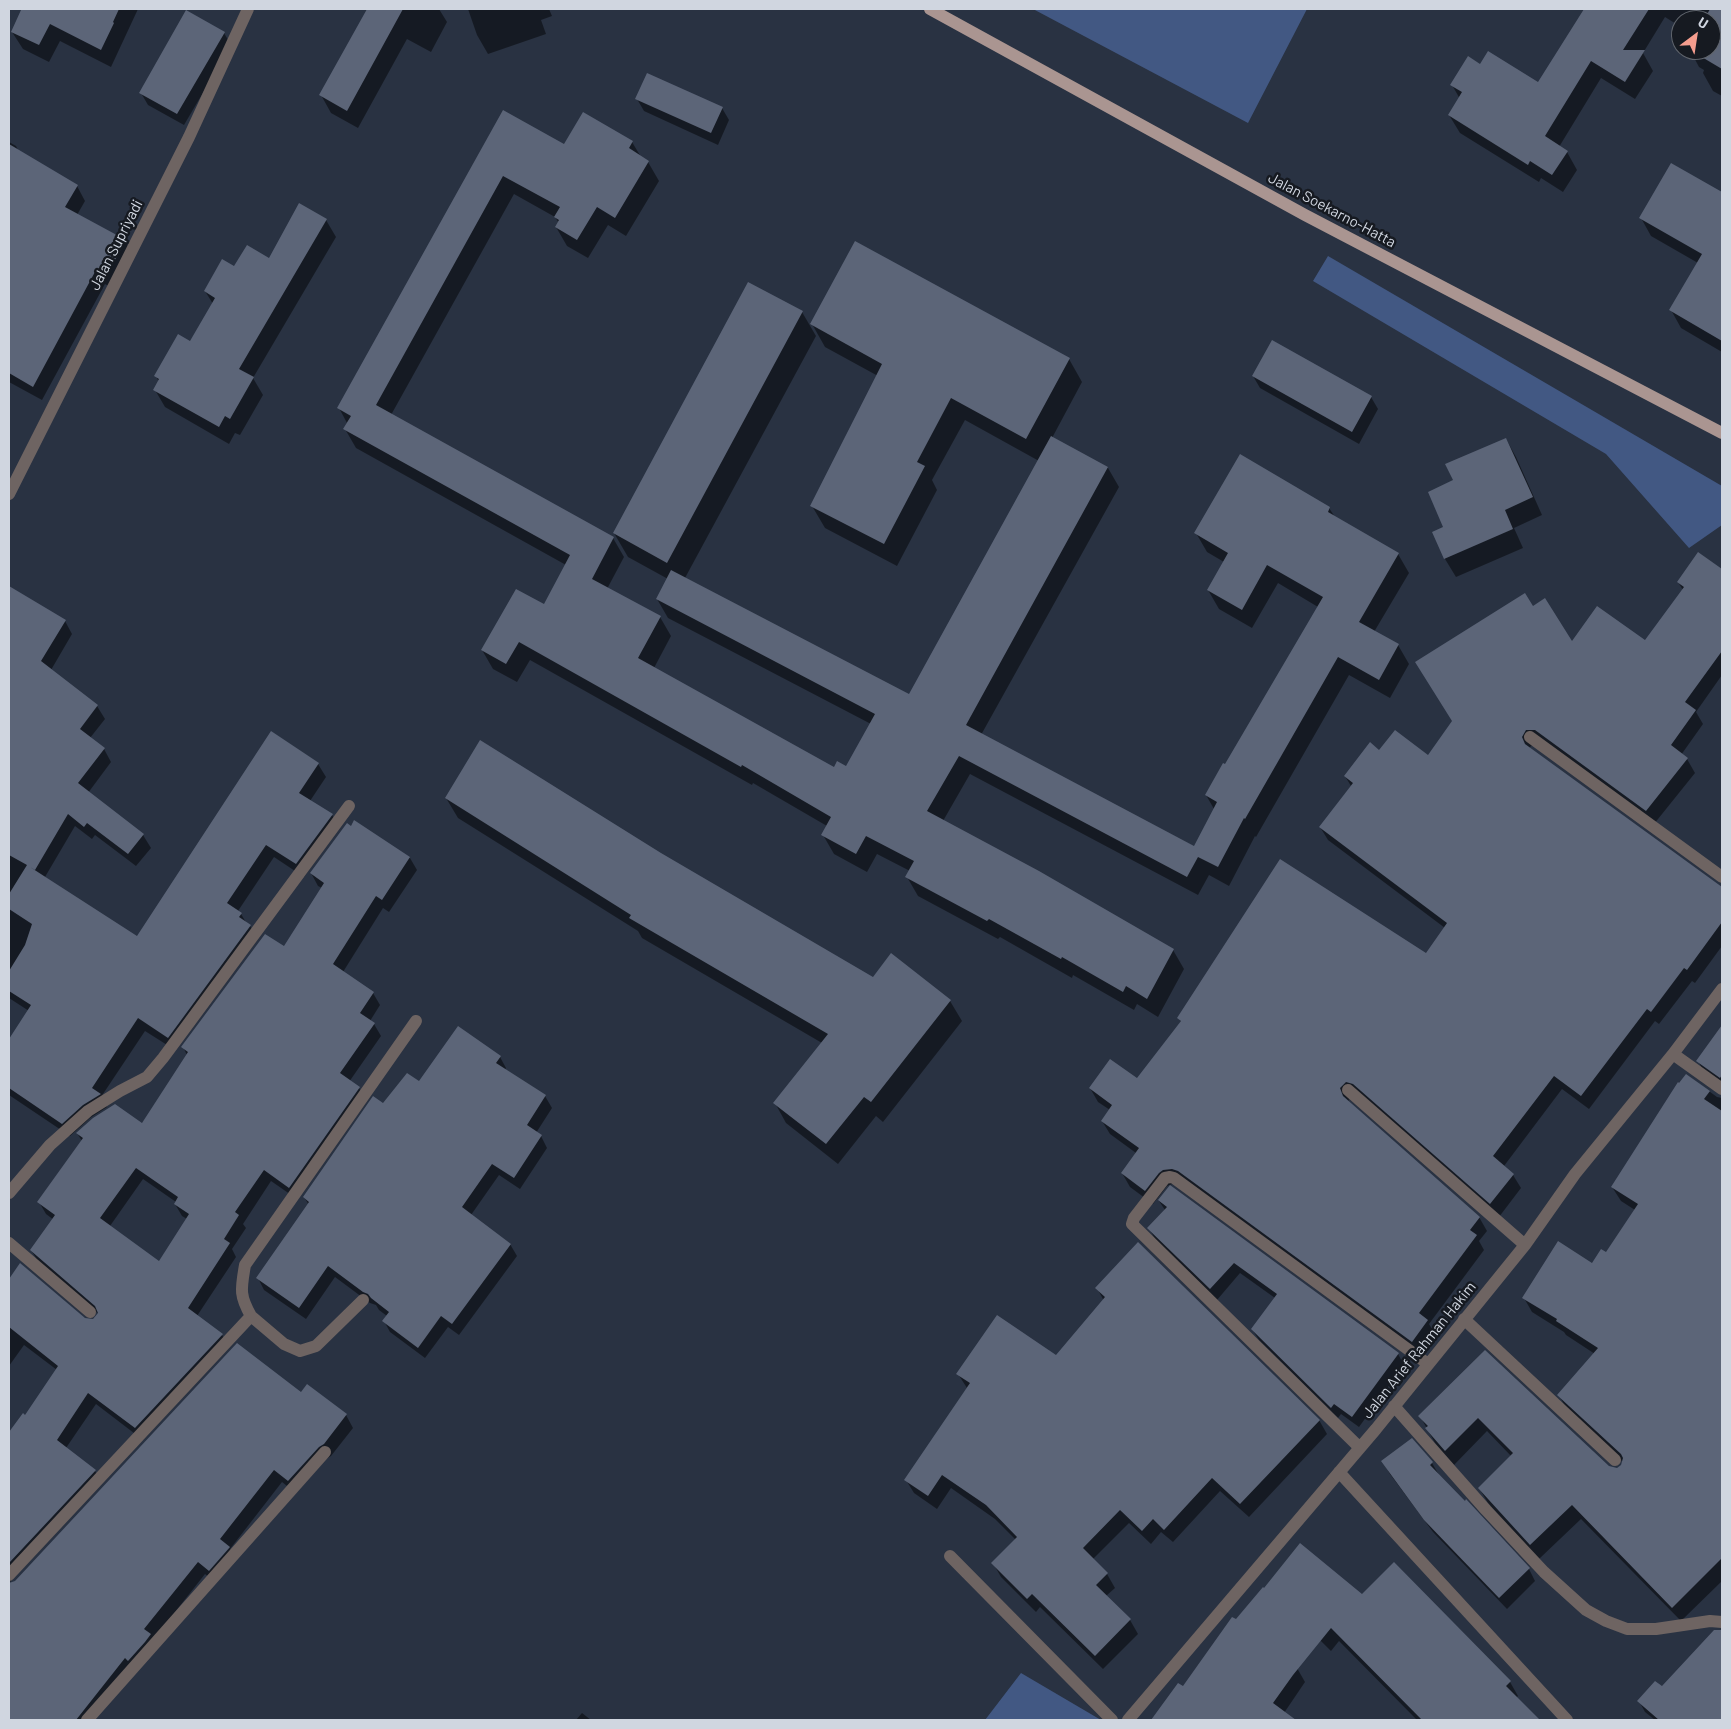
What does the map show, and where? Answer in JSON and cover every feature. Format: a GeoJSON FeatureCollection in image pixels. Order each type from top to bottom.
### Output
{"type":"FeatureCollection","features":[{"type":"Feature","properties":{"kind":"main road","name":"Jalan Soekarno-Hatta"},"geometry":{"type":"LineString","coordinates":[[930,9],[1305,215],[1722,433]]}},
{"type":"Feature","properties":{"kind":"street","name":"Jalan Supriyadi"},"geometry":{"type":"LineString","coordinates":[[9,494],[189,137],[248,9]]}},
{"type":"Feature","properties":{"kind":"street"},"geometry":{"type":"LineString","coordinates":[[1530,737],[1722,877]]}},
{"type":"Feature","properties":{"kind":"street"},"geometry":{"type":"LineString","coordinates":[[9,1193],[50,1145],[88,1111],[146,1077],[152,1071],[349,806]]}},
{"type":"Feature","properties":{"kind":"street","name":"Jalan Arief Rahman Hakim"},"geometry":{"type":"LineString","coordinates":[[1128,1720],[1376,1429],[1525,1245],[1575,1174],[1673,1054],[1722,989]]}},
{"type":"Feature","properties":{"kind":"street"},"geometry":{"type":"LineString","coordinates":[[363,1300],[316,1346],[300,1351],[284,1344],[251,1316],[242,1301],[245,1265],[416,1021]]}},
{"type":"Feature","properties":{"kind":"street"},"geometry":{"type":"LineString","coordinates":[[1673,1054],[1722,1089]]}},
{"type":"Feature","properties":{"kind":"street"},"geometry":{"type":"LineString","coordinates":[[1348,1090],[1525,1245]]}},
{"type":"Feature","properties":{"kind":"street"},"geometry":{"type":"LineString","coordinates":[[1360,1448],[1132,1224],[1134,1218],[1164,1178],[1170,1176],[1174,1178],[1428,1364]]}},
{"type":"Feature","properties":{"kind":"street"},"geometry":{"type":"LineString","coordinates":[[9,1243],[90,1312]]}},
{"type":"Feature","properties":{"kind":"street"},"geometry":{"type":"LineString","coordinates":[[9,1575],[251,1316]]}},
{"type":"Feature","properties":{"kind":"street"},"geometry":{"type":"LineString","coordinates":[[1464,1319],[1615,1460]]}},
{"type":"Feature","properties":{"kind":"street"},"geometry":{"type":"LineString","coordinates":[[1394,1406],[1492,1517],[1544,1572],[1586,1610],[1606,1621],[1627,1629],[1656,1629],[1710,1621],[1722,1622]]}},
{"type":"Feature","properties":{"kind":"street"},"geometry":{"type":"LineString","coordinates":[[87,1720],[325,1452]]}},
{"type":"Feature","properties":{"kind":"street"},"geometry":{"type":"LineString","coordinates":[[1339,1472],[1567,1720]]}},
{"type":"Feature","properties":{"kind":"street"},"geometry":{"type":"LineString","coordinates":[[950,1556],[1112,1720]]}},
{"type":"Feature","properties":{"kind":"shaded area"},"geometry":{"type":"Polygon","coordinates":[[[1033,9],[1307,9],[1248,123],[1033,9]]]}},
{"type":"Feature","properties":{"kind":"shaded area"},"geometry":{"type":"Polygon","coordinates":[[[1328,256],[1722,486],[1722,525],[1689,548],[1606,454],[1313,281],[1328,256]]]}},
{"type":"Feature","properties":{"kind":"shaded area"},"geometry":{"type":"Polygon","coordinates":[[[1021,1673],[1101,1720],[985,1720],[1021,1673]]]}},
{"type":"Feature","properties":{"kind":"building"},"geometry":{"type":"Polygon","coordinates":[[[19,9],[119,9],[101,50],[50,24],[39,45],[11,32],[21,10],[19,9]]]}},
{"type":"Feature","properties":{"kind":"building"},"geometry":{"type":"Polygon","coordinates":[[[367,9],[403,9],[347,111],[319,95],[367,9]]]}},
{"type":"Feature","properties":{"kind":"building"},"geometry":{"type":"Polygon","coordinates":[[[1584,9],[1649,9],[1623,50],[1645,50],[1625,82],[1591,61],[1545,136],[1568,151],[1552,175],[1530,161],[1528,165],[1448,115],[1462,92],[1450,85],[1468,56],[1480,64],[1488,51],[1538,82],[1584,9]]]}},
{"type":"Feature","properties":{"kind":"building"},"geometry":{"type":"Polygon","coordinates":[[[1722,9],[1722,69],[1707,60],[1721,60],[1721,10],[1709,10],[1722,9]]]}},
{"type":"Feature","properties":{"kind":"building"},"geometry":{"type":"Polygon","coordinates":[[[186,10],[225,32],[177,114],[139,93],[186,10]]]}},
{"type":"Feature","properties":{"kind":"building"},"geometry":{"type":"Polygon","coordinates":[[[647,73],[723,107],[711,133],[635,99],[647,73]]]}},
{"type":"Feature","properties":{"kind":"building"},"geometry":{"type":"Polygon","coordinates":[[[503,110],[564,144],[583,112],[633,141],[629,148],[649,161],[615,218],[597,207],[577,240],[555,227],[559,220],[554,217],[560,207],[503,176],[376,405],[614,537],[592,579],[661,616],[638,658],[834,767],[837,761],[846,766],[875,714],[656,599],[671,570],[909,694],[1051,436],[1108,467],[966,725],[1194,846],[1217,802],[1205,795],[1323,597],[1267,565],[1242,610],[1207,590],[1228,553],[1194,533],[1240,454],[1330,507],[1328,512],[1399,553],[1359,622],[1399,644],[1379,680],[1338,657],[1244,818],[1218,867],[1198,857],[1187,877],[959,756],[927,811],[1039,871],[1174,949],[1147,999],[1126,986],[1123,992],[1062,957],[1061,959],[989,919],[987,921],[905,877],[914,861],[866,836],[856,854],[821,835],[831,817],[742,765],[741,767],[519,642],[506,664],[481,650],[516,589],[544,604],[570,555],[343,429],[351,416],[337,408],[503,110]]]}},
{"type":"Feature","properties":{"kind":"building"},"geometry":{"type":"Polygon","coordinates":[[[9,144],[78,185],[65,207],[126,240],[106,276],[96,270],[33,387],[9,373],[9,144]]]}},
{"type":"Feature","properties":{"kind":"building"},"geometry":{"type":"Polygon","coordinates":[[[1671,163],[1722,192],[1722,341],[1669,310],[1702,254],[1639,218],[1671,163]]]}},
{"type":"Feature","properties":{"kind":"building"},"geometry":{"type":"Polygon","coordinates":[[[299,203],[327,219],[239,369],[254,377],[230,419],[225,416],[219,427],[153,390],[159,379],[154,376],[178,334],[190,341],[215,298],[204,291],[222,259],[234,266],[247,245],[269,258],[299,203]]]}},
{"type":"Feature","properties":{"kind":"building"},"geometry":{"type":"Polygon","coordinates":[[[855,241],[1070,358],[1026,439],[951,398],[917,462],[925,466],[884,544],[810,506],[882,364],[810,324],[855,241]]]}},
{"type":"Feature","properties":{"kind":"building"},"geometry":{"type":"Polygon","coordinates":[[[748,282],[803,311],[667,563],[613,533],[748,282]]]}},
{"type":"Feature","properties":{"kind":"building"},"geometry":{"type":"Polygon","coordinates":[[[1272,340],[1372,396],[1352,432],[1252,376],[1272,340]]]}},
{"type":"Feature","properties":{"kind":"building"},"geometry":{"type":"Polygon","coordinates":[[[1506,438],[1533,497],[1505,510],[1513,529],[1444,559],[1432,532],[1443,527],[1428,492],[1453,480],[1445,464],[1506,438]]]}},
{"type":"Feature","properties":{"kind":"building"},"geometry":{"type":"Polygon","coordinates":[[[1698,552],[1722,569],[1722,651],[1685,702],[1696,710],[1671,745],[1688,758],[1646,811],[1535,730],[1526,730],[1522,737],[1525,744],[1722,887],[1722,922],[1687,970],[1684,968],[1651,1012],[1647,1009],[1581,1096],[1554,1076],[1493,1156],[1514,1174],[1490,1204],[1353,1084],[1346,1082],[1340,1088],[1343,1096],[1480,1217],[1470,1230],[1477,1235],[1419,1313],[1428,1320],[1412,1342],[1178,1171],[1172,1169],[1163,1170],[1145,1191],[1121,1173],[1139,1148],[1101,1121],[1112,1105],[1089,1088],[1110,1059],[1137,1078],[1181,1021],[1177,1018],[1280,859],[1426,953],[1447,923],[1319,827],[1353,783],[1344,776],[1370,742],[1379,750],[1395,730],[1428,755],[1452,721],[1415,662],[1525,593],[1533,606],[1545,598],[1572,641],[1597,606],[1645,640],[1684,587],[1677,582],[1698,552]]]}},
{"type":"Feature","properties":{"kind":"building"},"geometry":{"type":"Polygon","coordinates":[[[9,586],[66,620],[41,661],[98,705],[80,729],[105,748],[78,783],[144,834],[128,854],[87,823],[84,827],[68,814],[35,870],[30,867],[137,936],[271,731],[319,763],[299,793],[333,814],[296,864],[266,845],[227,903],[242,913],[239,917],[251,925],[168,1038],[138,1018],[92,1088],[101,1094],[83,1105],[62,1124],[9,1088],[9,1039],[31,1005],[9,991],[9,971],[25,945],[32,924],[9,909],[9,894],[27,865],[9,855],[9,586]]]}},
{"type":"Feature","properties":{"kind":"building"},"geometry":{"type":"Polygon","coordinates":[[[480,740],[661,853],[873,977],[891,953],[951,1000],[871,1102],[864,1097],[826,1144],[773,1103],[828,1034],[629,918],[631,915],[445,798],[480,740]]]}},
{"type":"Feature","properties":{"kind":"building"},"geometry":{"type":"Polygon","coordinates":[[[354,820],[410,857],[382,900],[376,896],[333,964],[374,992],[360,1013],[375,1023],[340,1073],[360,1087],[289,1188],[264,1170],[235,1212],[239,1215],[224,1239],[230,1243],[188,1308],[223,1334],[135,1428],[88,1393],[57,1440],[96,1470],[9,1563],[9,1432],[23,1413],[25,1415],[58,1366],[9,1327],[9,1279],[20,1263],[85,1318],[93,1319],[98,1313],[95,1306],[30,1250],[55,1215],[37,1202],[83,1138],[76,1133],[93,1118],[115,1104],[142,1123],[188,1052],[181,1047],[265,934],[284,946],[324,883],[310,873],[347,823],[351,826],[354,820]],[[136,1168],[100,1218],[159,1261],[189,1214],[174,1204],[178,1197],[136,1168]]]}},
{"type":"Feature","properties":{"kind":"building"},"geometry":{"type":"Polygon","coordinates":[[[1722,1025],[1722,1075],[1720,1078],[1696,1061],[1722,1025]]]}},
{"type":"Feature","properties":{"kind":"building"},"geometry":{"type":"Polygon","coordinates":[[[458,1026],[501,1056],[496,1063],[546,1095],[527,1125],[542,1135],[514,1178],[492,1164],[462,1207],[511,1244],[452,1324],[441,1316],[418,1348],[382,1321],[389,1312],[368,1294],[328,1266],[299,1308],[256,1278],[309,1202],[303,1197],[373,1096],[383,1103],[407,1073],[419,1081],[458,1026]]]}},
{"type":"Feature","properties":{"kind":"building"},"geometry":{"type":"Polygon","coordinates":[[[1686,1074],[1710,1091],[1704,1099],[1722,1111],[1722,1558],[1672,1608],[1572,1505],[1530,1545],[1478,1488],[1513,1453],[1478,1418],[1445,1451],[1425,1428],[1428,1426],[1418,1416],[1485,1350],[1609,1466],[1617,1468],[1621,1465],[1623,1458],[1621,1454],[1557,1395],[1598,1348],[1556,1321],[1557,1319],[1522,1298],[1558,1241],[1592,1263],[1601,1249],[1606,1252],[1638,1204],[1611,1187],[1678,1082],[1686,1074]]]}},
{"type":"Feature","properties":{"kind":"building"},"geometry":{"type":"Polygon","coordinates":[[[1170,1185],[1399,1353],[1352,1417],[1334,1404],[1331,1408],[1251,1329],[1277,1294],[1234,1263],[1210,1289],[1147,1228],[1167,1207],[1158,1200],[1170,1185]]]}},
{"type":"Feature","properties":{"kind":"building"},"geometry":{"type":"Polygon","coordinates":[[[1138,1242],[1320,1420],[1240,1504],[1212,1478],[1164,1530],[1153,1519],[1142,1531],[1120,1510],[1083,1548],[1108,1573],[1096,1585],[1131,1619],[1095,1656],[1032,1594],[1027,1599],[991,1563],[1017,1537],[986,1505],[942,1475],[928,1496],[904,1480],[970,1383],[956,1374],[997,1315],[1056,1355],[1105,1297],[1095,1288],[1138,1242]]]}},
{"type":"Feature","properties":{"kind":"building"},"geometry":{"type":"Polygon","coordinates":[[[237,1343],[301,1392],[307,1384],[347,1414],[324,1444],[288,1481],[274,1470],[220,1539],[230,1547],[209,1571],[198,1562],[144,1629],[151,1634],[145,1642],[128,1661],[125,1658],[76,1720],[9,1720],[9,1583],[15,1581],[237,1343]]]}},
{"type":"Feature","properties":{"kind":"building"},"geometry":{"type":"Polygon","coordinates":[[[1412,1438],[1433,1462],[1430,1465],[1465,1501],[1466,1499],[1530,1568],[1499,1598],[1424,1520],[1381,1461],[1412,1438]]]}},
{"type":"Feature","properties":{"kind":"building"},"geometry":{"type":"Polygon","coordinates":[[[1300,1543],[1362,1594],[1394,1562],[1511,1681],[1506,1686],[1540,1720],[1422,1720],[1331,1628],[1273,1703],[1296,1720],[1151,1720],[1178,1683],[1183,1686],[1232,1617],[1236,1619],[1300,1543]]]}},
{"type":"Feature","properties":{"kind":"building"},"geometry":{"type":"Polygon","coordinates":[[[1714,1630],[1722,1630],[1722,1720],[1659,1720],[1637,1701],[1655,1681],[1662,1686],[1714,1630]]]}}]}
